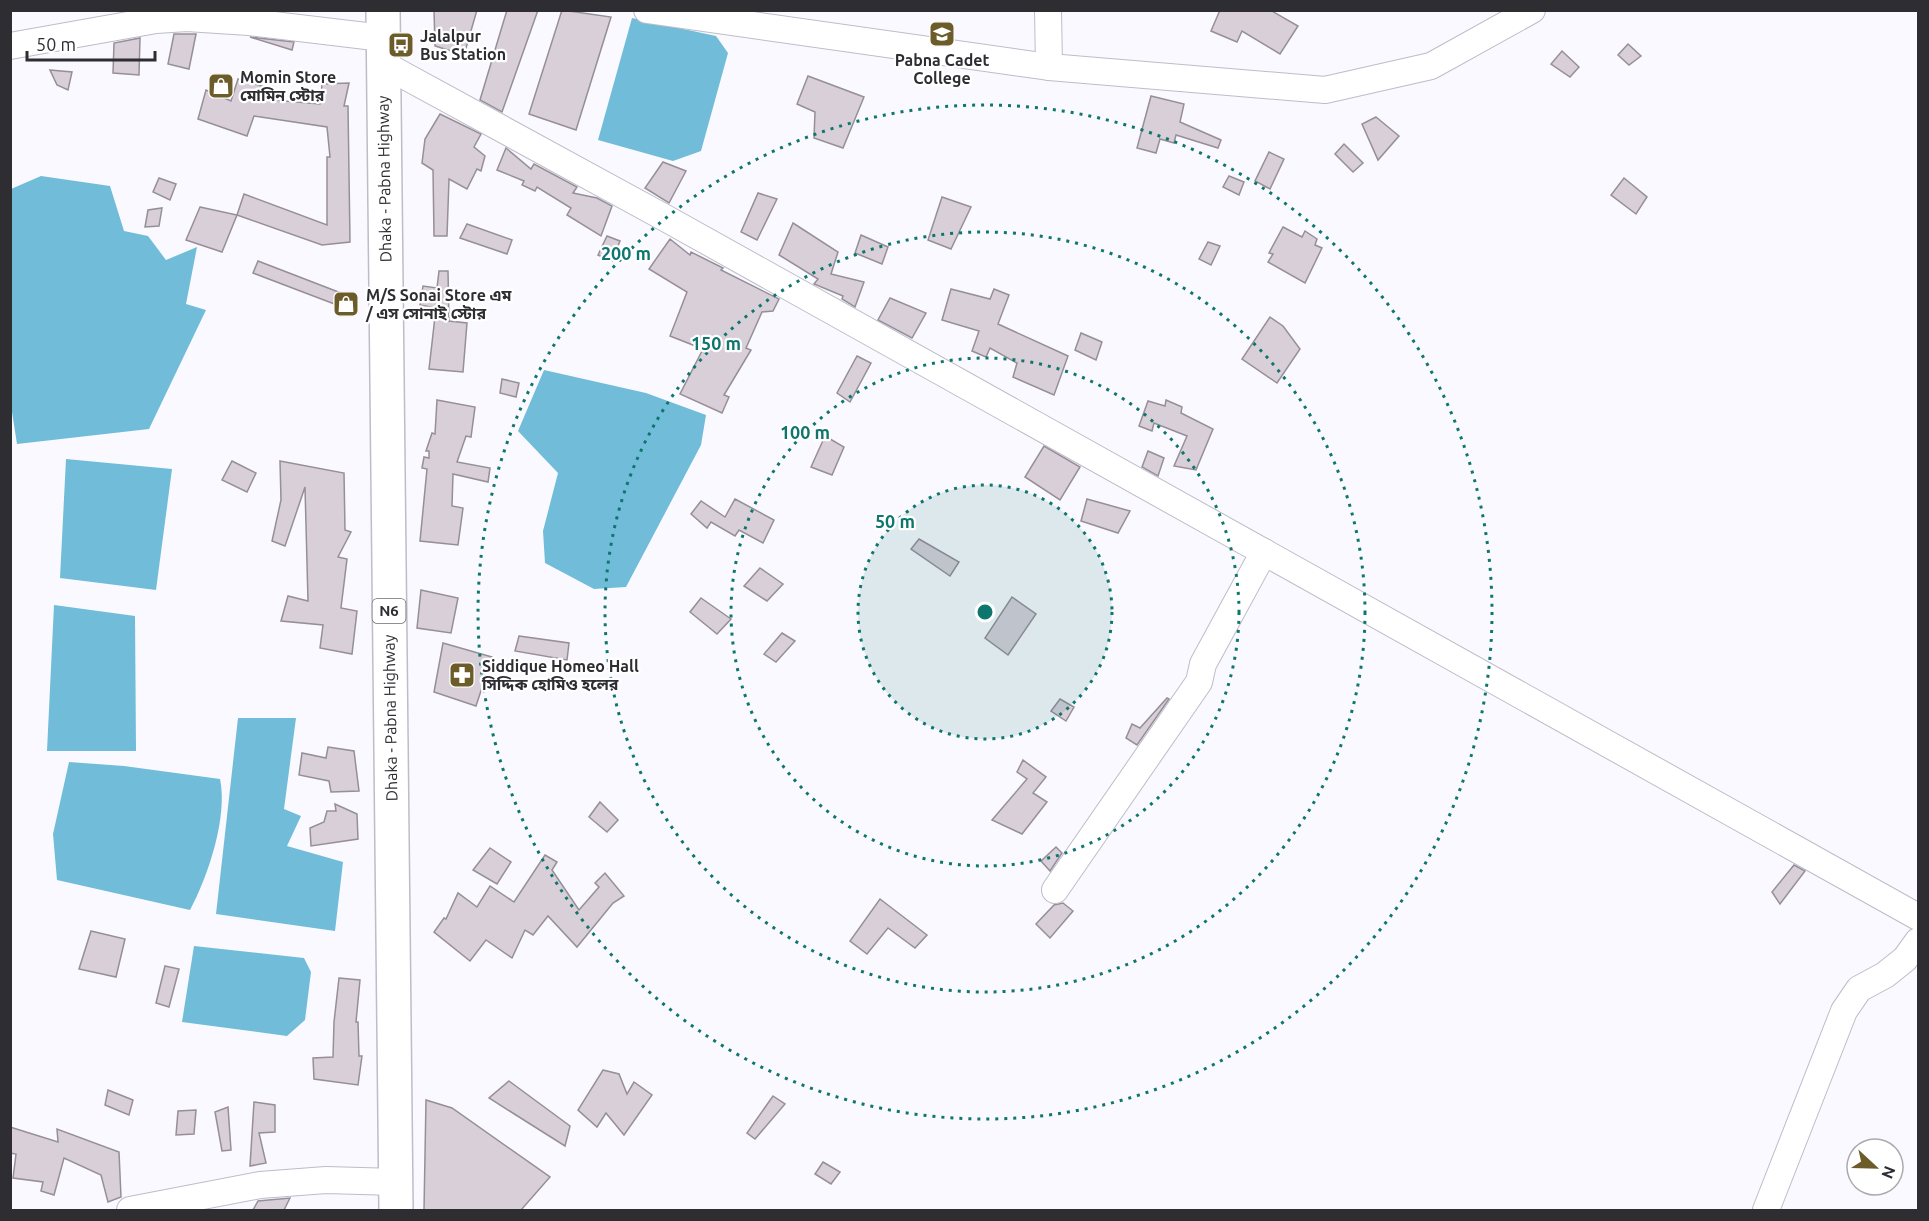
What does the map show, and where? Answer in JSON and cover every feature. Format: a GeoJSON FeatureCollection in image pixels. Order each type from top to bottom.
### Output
{"type":"FeatureCollection","features":[{"type":"Feature","properties":{"kind":"highway","name":"Dhaka - Pabna Highway"},"geometry":{"type":"LineString","coordinates":[[383,38],[396,1196]]}},
{"type":"Feature","properties":{"kind":"street"},"geometry":{"type":"LineString","coordinates":[[647,10],[1049,68],[1325,90],[1431,66],[1532,10]]}},
{"type":"Feature","properties":{"kind":"street"},"geometry":{"type":"LineString","coordinates":[[1048,10],[1049,68]]}},
{"type":"Feature","properties":{"kind":"street"},"geometry":{"type":"LineString","coordinates":[[10,46],[146,21],[187,18],[249,22],[383,38],[667,219],[1918,917]]}},
{"type":"Feature","properties":{"kind":"street"},"geometry":{"type":"LineString","coordinates":[[1055,890],[1199,682],[1203,664],[1264,552]]}},
{"type":"Feature","properties":{"kind":"street"},"geometry":{"type":"LineString","coordinates":[[1766,1210],[1844,1011],[1859,989],[1892,970],[1905,959],[1918,941]]}},
{"type":"Feature","properties":{"kind":"street"},"geometry":{"type":"LineString","coordinates":[[130,1210],[260,1185],[326,1180],[396,1196]]}},
{"type":"Feature","properties":{"kind":"water"},"geometry":{"type":"Polygon","coordinates":[[[632,18],[716,36],[728,53],[701,151],[673,161],[598,140],[632,18]]]}},
{"type":"Feature","properties":{"kind":"water"},"geometry":{"type":"Polygon","coordinates":[[[41,176],[110,186],[124,231],[148,236],[166,260],[197,247],[186,304],[206,310],[149,429],[17,444],[10,399],[11,189],[41,176]]]}},
{"type":"Feature","properties":{"kind":"water"},"geometry":{"type":"Polygon","coordinates":[[[544,370],[646,393],[706,415],[701,445],[626,587],[594,589],[545,563],[543,531],[558,473],[518,431],[544,370]]]}},
{"type":"Feature","properties":{"kind":"water"},"geometry":{"type":"Polygon","coordinates":[[[66,459],[172,469],[156,590],[60,578],[66,459]]]}},
{"type":"Feature","properties":{"kind":"water"},"geometry":{"type":"Polygon","coordinates":[[[54,605],[135,616],[136,751],[47,751],[54,605]]]}},
{"type":"Feature","properties":{"kind":"water"},"geometry":{"type":"Polygon","coordinates":[[[238,718],[296,718],[284,809],[301,816],[287,846],[343,862],[335,931],[216,914],[238,718]]]}},
{"type":"Feature","properties":{"kind":"water"},"geometry":{"type":"Polygon","coordinates":[[[69,762],[124,766],[220,779],[221,811],[215,846],[210,864],[190,910],[57,880],[53,834],[69,762]]]}},
{"type":"Feature","properties":{"kind":"water"},"geometry":{"type":"Polygon","coordinates":[[[194,946],[304,958],[311,972],[305,1020],[287,1036],[182,1022],[194,946]]]}},
{"type":"Feature","properties":{"kind":"building"},"geometry":{"type":"Polygon","coordinates":[[[434,10],[477,10],[464,55],[435,46],[434,10]]]}},
{"type":"Feature","properties":{"kind":"building"},"geometry":{"type":"Polygon","coordinates":[[[507,10],[538,10],[502,112],[480,100],[507,10]]]}},
{"type":"Feature","properties":{"kind":"building"},"geometry":{"type":"Polygon","coordinates":[[[562,10],[611,17],[576,130],[529,114],[562,10]]]}},
{"type":"Feature","properties":{"kind":"building"},"geometry":{"type":"Polygon","coordinates":[[[1220,10],[1270,10],[1298,26],[1280,54],[1242,31],[1237,42],[1211,31],[1220,10]]]}},
{"type":"Feature","properties":{"kind":"building"},"geometry":{"type":"Polygon","coordinates":[[[174,34],[196,34],[189,69],[168,64],[174,34]]]}},
{"type":"Feature","properties":{"kind":"building"},"geometry":{"type":"Polygon","coordinates":[[[250,37],[294,42],[292,50],[250,37]]]}},
{"type":"Feature","properties":{"kind":"building"},"geometry":{"type":"Polygon","coordinates":[[[140,38],[139,75],[113,73],[114,43],[140,38]]]}},
{"type":"Feature","properties":{"kind":"building"},"geometry":{"type":"Polygon","coordinates":[[[1628,44],[1641,56],[1629,65],[1618,55],[1628,44]]]}},
{"type":"Feature","properties":{"kind":"building"},"geometry":{"type":"Polygon","coordinates":[[[1562,51],[1579,67],[1570,77],[1551,64],[1562,51]]]}},
{"type":"Feature","properties":{"kind":"building"},"geometry":{"type":"Polygon","coordinates":[[[50,70],[72,72],[68,90],[57,85],[50,70]]]}},
{"type":"Feature","properties":{"kind":"building"},"geometry":{"type":"Polygon","coordinates":[[[808,76],[864,97],[843,148],[814,138],[815,112],[797,104],[808,76]]]}},
{"type":"Feature","properties":{"kind":"building"},"geometry":{"type":"Polygon","coordinates":[[[238,79],[265,87],[261,99],[320,104],[322,84],[349,83],[344,106],[348,106],[350,242],[322,245],[237,215],[244,194],[327,225],[327,157],[330,157],[327,127],[254,116],[247,136],[198,119],[206,90],[231,101],[238,79]]]}},
{"type":"Feature","properties":{"kind":"building"},"geometry":{"type":"Polygon","coordinates":[[[1151,96],[1184,104],[1180,122],[1221,140],[1218,148],[1176,135],[1174,143],[1160,139],[1156,153],[1137,148],[1151,96]]]}},
{"type":"Feature","properties":{"kind":"building"},"geometry":{"type":"Polygon","coordinates":[[[440,114],[481,134],[474,147],[485,156],[481,171],[477,169],[467,189],[449,179],[447,236],[434,236],[433,170],[422,163],[425,139],[440,114]]]}},
{"type":"Feature","properties":{"kind":"building"},"geometry":{"type":"Polygon","coordinates":[[[1376,117],[1399,136],[1378,160],[1362,124],[1376,117]]]}},
{"type":"Feature","properties":{"kind":"building"},"geometry":{"type":"Polygon","coordinates":[[[1344,144],[1363,163],[1353,172],[1335,154],[1344,144]]]}},
{"type":"Feature","properties":{"kind":"building"},"geometry":{"type":"Polygon","coordinates":[[[506,148],[531,169],[534,164],[577,187],[573,193],[597,198],[612,206],[601,236],[567,215],[571,208],[537,187],[535,191],[522,185],[524,181],[497,170],[506,148]]]}},
{"type":"Feature","properties":{"kind":"building"},"geometry":{"type":"Polygon","coordinates":[[[1269,152],[1284,159],[1270,189],[1255,181],[1269,152]]]}},
{"type":"Feature","properties":{"kind":"building"},"geometry":{"type":"Polygon","coordinates":[[[663,162],[686,171],[669,203],[645,188],[663,162]]]}},
{"type":"Feature","properties":{"kind":"building"},"geometry":{"type":"Polygon","coordinates":[[[1229,176],[1244,182],[1239,195],[1223,187],[1229,176]]]}},
{"type":"Feature","properties":{"kind":"building"},"geometry":{"type":"Polygon","coordinates":[[[159,178],[176,184],[170,200],[153,192],[159,178]]]}},
{"type":"Feature","properties":{"kind":"building"},"geometry":{"type":"Polygon","coordinates":[[[1624,178],[1647,197],[1636,214],[1611,195],[1624,178]]]}},
{"type":"Feature","properties":{"kind":"building"},"geometry":{"type":"Polygon","coordinates":[[[758,193],[777,199],[757,240],[741,232],[758,193]]]}},
{"type":"Feature","properties":{"kind":"building"},"geometry":{"type":"Polygon","coordinates":[[[942,197],[971,207],[951,249],[928,240],[942,197]]]}},
{"type":"Feature","properties":{"kind":"building"},"geometry":{"type":"Polygon","coordinates":[[[200,207],[237,215],[222,252],[186,240],[200,207]]]}},
{"type":"Feature","properties":{"kind":"building"},"geometry":{"type":"Polygon","coordinates":[[[162,208],[159,226],[145,227],[148,210],[162,208]]]}},
{"type":"Feature","properties":{"kind":"building"},"geometry":{"type":"Polygon","coordinates":[[[793,223],[838,252],[831,274],[864,282],[855,307],[842,299],[843,296],[814,284],[818,279],[779,255],[793,223]]]}},
{"type":"Feature","properties":{"kind":"building"},"geometry":{"type":"Polygon","coordinates":[[[467,224],[512,240],[507,254],[460,238],[467,224]]]}},
{"type":"Feature","properties":{"kind":"building"},"geometry":{"type":"Polygon","coordinates":[[[1283,227],[1302,237],[1305,231],[1317,239],[1315,245],[1322,248],[1305,283],[1268,262],[1273,254],[1269,253],[1283,227]]]}},
{"type":"Feature","properties":{"kind":"building"},"geometry":{"type":"Polygon","coordinates":[[[861,235],[888,247],[882,264],[855,253],[861,235]]]}},
{"type":"Feature","properties":{"kind":"building"},"geometry":{"type":"Polygon","coordinates":[[[607,236],[620,241],[612,261],[598,255],[607,236]]]}},
{"type":"Feature","properties":{"kind":"building"},"geometry":{"type":"Polygon","coordinates":[[[670,239],[690,255],[691,252],[779,299],[773,311],[762,312],[746,348],[751,350],[724,395],[729,397],[722,413],[680,394],[703,349],[670,336],[687,292],[649,269],[670,239]]]}},
{"type":"Feature","properties":{"kind":"building"},"geometry":{"type":"Polygon","coordinates":[[[1208,242],[1220,246],[1211,265],[1199,259],[1208,242]]]}},
{"type":"Feature","properties":{"kind":"building"},"geometry":{"type":"Polygon","coordinates":[[[258,261],[341,293],[337,305],[253,273],[258,261]]]}},
{"type":"Feature","properties":{"kind":"building"},"geometry":{"type":"Polygon","coordinates":[[[439,271],[448,271],[449,321],[467,323],[463,372],[429,369],[436,308],[420,305],[423,286],[437,288],[439,271]]]}},
{"type":"Feature","properties":{"kind":"building"},"geometry":{"type":"Polygon","coordinates":[[[951,289],[990,299],[994,289],[1009,295],[998,324],[1068,356],[1054,395],[1013,377],[1017,363],[990,348],[986,357],[972,351],[979,331],[942,320],[951,289]]]}},
{"type":"Feature","properties":{"kind":"building"},"geometry":{"type":"Polygon","coordinates":[[[890,298],[926,313],[912,338],[878,320],[890,298]]]}},
{"type":"Feature","properties":{"kind":"building"},"geometry":{"type":"Polygon","coordinates":[[[1270,317],[1283,326],[1300,349],[1277,383],[1242,359],[1270,317]]]}},
{"type":"Feature","properties":{"kind":"building"},"geometry":{"type":"Polygon","coordinates":[[[1081,333],[1102,342],[1096,360],[1075,350],[1081,333]]]}},
{"type":"Feature","properties":{"kind":"building"},"geometry":{"type":"Polygon","coordinates":[[[857,356],[871,363],[850,402],[837,393],[857,356]]]}},
{"type":"Feature","properties":{"kind":"building"},"geometry":{"type":"Polygon","coordinates":[[[502,379],[519,383],[516,397],[500,393],[502,379]]]}},
{"type":"Feature","properties":{"kind":"building"},"geometry":{"type":"Polygon","coordinates":[[[437,400],[475,407],[471,437],[466,436],[457,462],[490,468],[488,482],[453,474],[452,506],[463,508],[458,545],[420,541],[427,469],[422,468],[424,457],[429,458],[429,451],[426,451],[432,433],[435,434],[437,400]]]}},
{"type":"Feature","properties":{"kind":"building"},"geometry":{"type":"Polygon","coordinates":[[[1166,400],[1182,407],[1181,413],[1213,429],[1196,470],[1174,466],[1187,436],[1154,423],[1152,431],[1139,426],[1148,401],[1165,406],[1166,400]]]}},
{"type":"Feature","properties":{"kind":"building"},"geometry":{"type":"Polygon","coordinates":[[[825,436],[844,447],[832,475],[811,467],[825,436]]]}},
{"type":"Feature","properties":{"kind":"building"},"geometry":{"type":"Polygon","coordinates":[[[1044,446],[1080,467],[1060,500],[1025,477],[1044,446]]]}},
{"type":"Feature","properties":{"kind":"building"},"geometry":{"type":"Polygon","coordinates":[[[1148,451],[1164,458],[1158,476],[1142,467],[1148,451]]]}},
{"type":"Feature","properties":{"kind":"building"},"geometry":{"type":"Polygon","coordinates":[[[232,461],[256,473],[247,492],[222,480],[232,461]]]}},
{"type":"Feature","properties":{"kind":"building"},"geometry":{"type":"Polygon","coordinates":[[[280,461],[344,473],[345,530],[351,532],[338,557],[347,559],[341,608],[357,611],[352,654],[320,648],[323,625],[281,621],[288,596],[308,601],[305,487],[285,546],[272,541],[281,500],[280,461]]]}},
{"type":"Feature","properties":{"kind":"building"},"geometry":{"type":"Polygon","coordinates":[[[735,499],[774,520],[763,543],[739,530],[735,536],[711,522],[707,528],[691,514],[701,501],[725,517],[735,499]]]}},
{"type":"Feature","properties":{"kind":"building"},"geometry":{"type":"Polygon","coordinates":[[[1087,499],[1130,511],[1118,533],[1081,521],[1087,499]]]}},
{"type":"Feature","properties":{"kind":"building"},"geometry":{"type":"Polygon","coordinates":[[[919,539],[959,562],[950,576],[911,549],[919,539]]]}},
{"type":"Feature","properties":{"kind":"building"},"geometry":{"type":"Polygon","coordinates":[[[760,568],[783,584],[767,601],[744,586],[760,568]]]}},
{"type":"Feature","properties":{"kind":"building"},"geometry":{"type":"Polygon","coordinates":[[[421,590],[458,598],[451,633],[417,628],[421,590]]]}},
{"type":"Feature","properties":{"kind":"building"},"geometry":{"type":"Polygon","coordinates":[[[1012,597],[1036,614],[1008,655],[985,638],[1012,597]]]}},
{"type":"Feature","properties":{"kind":"building"},"geometry":{"type":"Polygon","coordinates":[[[701,598],[731,619],[717,634],[690,612],[701,598]]]}},
{"type":"Feature","properties":{"kind":"building"},"geometry":{"type":"Polygon","coordinates":[[[782,633],[795,641],[776,662],[764,654],[782,633]]]}},
{"type":"Feature","properties":{"kind":"building"},"geometry":{"type":"Polygon","coordinates":[[[519,636],[569,643],[567,660],[515,651],[519,636]]]}},
{"type":"Feature","properties":{"kind":"building","name":"Siddique Homeo Hall সিদ্দিক হোমিও হলের"},"geometry":{"type":"Polygon","coordinates":[[[443,643],[492,657],[476,706],[434,692],[443,643]]]}},
{"type":"Feature","properties":{"kind":"building"},"geometry":{"type":"Polygon","coordinates":[[[1167,698],[1169,699],[1137,745],[1126,738],[1132,724],[1140,728],[1167,698]]]}},
{"type":"Feature","properties":{"kind":"building"},"geometry":{"type":"Polygon","coordinates":[[[1060,699],[1074,707],[1066,721],[1051,711],[1060,699]]]}},
{"type":"Feature","properties":{"kind":"building"},"geometry":{"type":"Polygon","coordinates":[[[328,747],[354,751],[359,791],[331,792],[329,781],[299,775],[302,753],[326,758],[328,747]]]}},
{"type":"Feature","properties":{"kind":"building"},"geometry":{"type":"Polygon","coordinates":[[[1023,760],[1046,777],[1033,793],[1047,802],[1022,834],[992,820],[1027,779],[1017,772],[1023,760]]]}},
{"type":"Feature","properties":{"kind":"building"},"geometry":{"type":"Polygon","coordinates":[[[600,802],[618,820],[607,832],[589,817],[600,802]]]}},
{"type":"Feature","properties":{"kind":"building"},"geometry":{"type":"Polygon","coordinates":[[[335,804],[357,814],[358,839],[311,846],[310,828],[324,822],[327,811],[336,811],[335,804]]]}},
{"type":"Feature","properties":{"kind":"building"},"geometry":{"type":"Polygon","coordinates":[[[1056,847],[1062,853],[1050,871],[1041,861],[1056,847]]]}},
{"type":"Feature","properties":{"kind":"building"},"geometry":{"type":"Polygon","coordinates":[[[490,848],[511,862],[497,884],[473,870],[490,848]]]}},
{"type":"Feature","properties":{"kind":"building"},"geometry":{"type":"Polygon","coordinates":[[[545,855],[557,862],[552,870],[579,910],[599,887],[595,883],[605,873],[624,896],[613,903],[577,947],[548,916],[533,935],[525,930],[512,958],[486,940],[470,961],[434,932],[444,918],[446,919],[458,893],[477,907],[490,886],[514,902],[545,855]]]}},
{"type":"Feature","properties":{"kind":"building"},"geometry":{"type":"Polygon","coordinates":[[[1794,865],[1805,871],[1780,904],[1772,892],[1794,865]]]}},
{"type":"Feature","properties":{"kind":"building"},"geometry":{"type":"Polygon","coordinates":[[[880,899],[927,935],[915,948],[888,928],[867,954],[850,941],[880,899]]]}},
{"type":"Feature","properties":{"kind":"building"},"geometry":{"type":"Polygon","coordinates":[[[1063,903],[1073,911],[1050,938],[1036,924],[1054,905],[1063,903]]]}},
{"type":"Feature","properties":{"kind":"building"},"geometry":{"type":"Polygon","coordinates":[[[91,931],[125,939],[116,977],[79,969],[91,931]]]}},
{"type":"Feature","properties":{"kind":"building"},"geometry":{"type":"Polygon","coordinates":[[[165,966],[179,969],[169,1007],[156,1003],[165,966]]]}},
{"type":"Feature","properties":{"kind":"building"},"geometry":{"type":"Polygon","coordinates":[[[339,978],[360,980],[356,1022],[358,1022],[359,1056],[362,1056],[358,1085],[314,1079],[313,1058],[333,1057],[339,978]]]}},
{"type":"Feature","properties":{"kind":"building"},"geometry":{"type":"Polygon","coordinates":[[[603,1070],[619,1074],[627,1094],[634,1082],[652,1095],[624,1135],[606,1113],[597,1127],[578,1110],[603,1070]]]}},
{"type":"Feature","properties":{"kind":"building"},"geometry":{"type":"Polygon","coordinates":[[[509,1081],[570,1126],[565,1146],[489,1098],[509,1081]]]}},
{"type":"Feature","properties":{"kind":"building"},"geometry":{"type":"Polygon","coordinates":[[[108,1090],[133,1100],[129,1115],[105,1105],[108,1090]]]}},
{"type":"Feature","properties":{"kind":"building"},"geometry":{"type":"Polygon","coordinates":[[[773,1096],[785,1104],[755,1139],[747,1133],[773,1096]]]}},
{"type":"Feature","properties":{"kind":"building"},"geometry":{"type":"Polygon","coordinates":[[[426,1100],[452,1108],[550,1177],[521,1210],[424,1210],[426,1100]]]}},
{"type":"Feature","properties":{"kind":"building"},"geometry":{"type":"Polygon","coordinates":[[[254,1102],[275,1105],[275,1132],[259,1133],[266,1163],[250,1166],[254,1102]]]}},
{"type":"Feature","properties":{"kind":"building"},"geometry":{"type":"Polygon","coordinates":[[[228,1107],[231,1150],[222,1151],[215,1112],[228,1107]]]}},
{"type":"Feature","properties":{"kind":"building"},"geometry":{"type":"Polygon","coordinates":[[[196,1110],[194,1134],[176,1135],[178,1111],[196,1110]]]}},
{"type":"Feature","properties":{"kind":"building"},"geometry":{"type":"Polygon","coordinates":[[[10,1127],[58,1142],[57,1129],[119,1152],[121,1197],[108,1202],[101,1175],[64,1158],[54,1195],[41,1191],[43,1182],[13,1178],[16,1154],[10,1153],[10,1127]]]}},
{"type":"Feature","properties":{"kind":"building"},"geometry":{"type":"Polygon","coordinates":[[[823,1162],[840,1172],[831,1184],[815,1174],[823,1162]]]}},
{"type":"Feature","properties":{"kind":"building"},"geometry":{"type":"Polygon","coordinates":[[[290,1198],[284,1210],[253,1210],[258,1201],[290,1198]]]}},
{"type":"Feature","properties":{"kind":"place","name":"Pabna Cadet College"},"geometry":{"type":"Point","coordinates":[942,34]}},
{"type":"Feature","properties":{"kind":"place","name":"Jalalpur Bus Station"},"geometry":{"type":"Point","coordinates":[401,45]}},
{"type":"Feature","properties":{"kind":"place","name":"Momin Store মোমিন স্টোর"},"geometry":{"type":"Point","coordinates":[221,86]}},
{"type":"Feature","properties":{"kind":"place","name":"M/S Sonai Store এম / এস সোনাই স্টোর"},"geometry":{"type":"Point","coordinates":[346,304]}},
{"type":"Feature","properties":{"kind":"place","name":"Siddique Homeo Hall সিদ্দিক হোমিও হলের"},"geometry":{"type":"Point","coordinates":[462,675]}}]}
